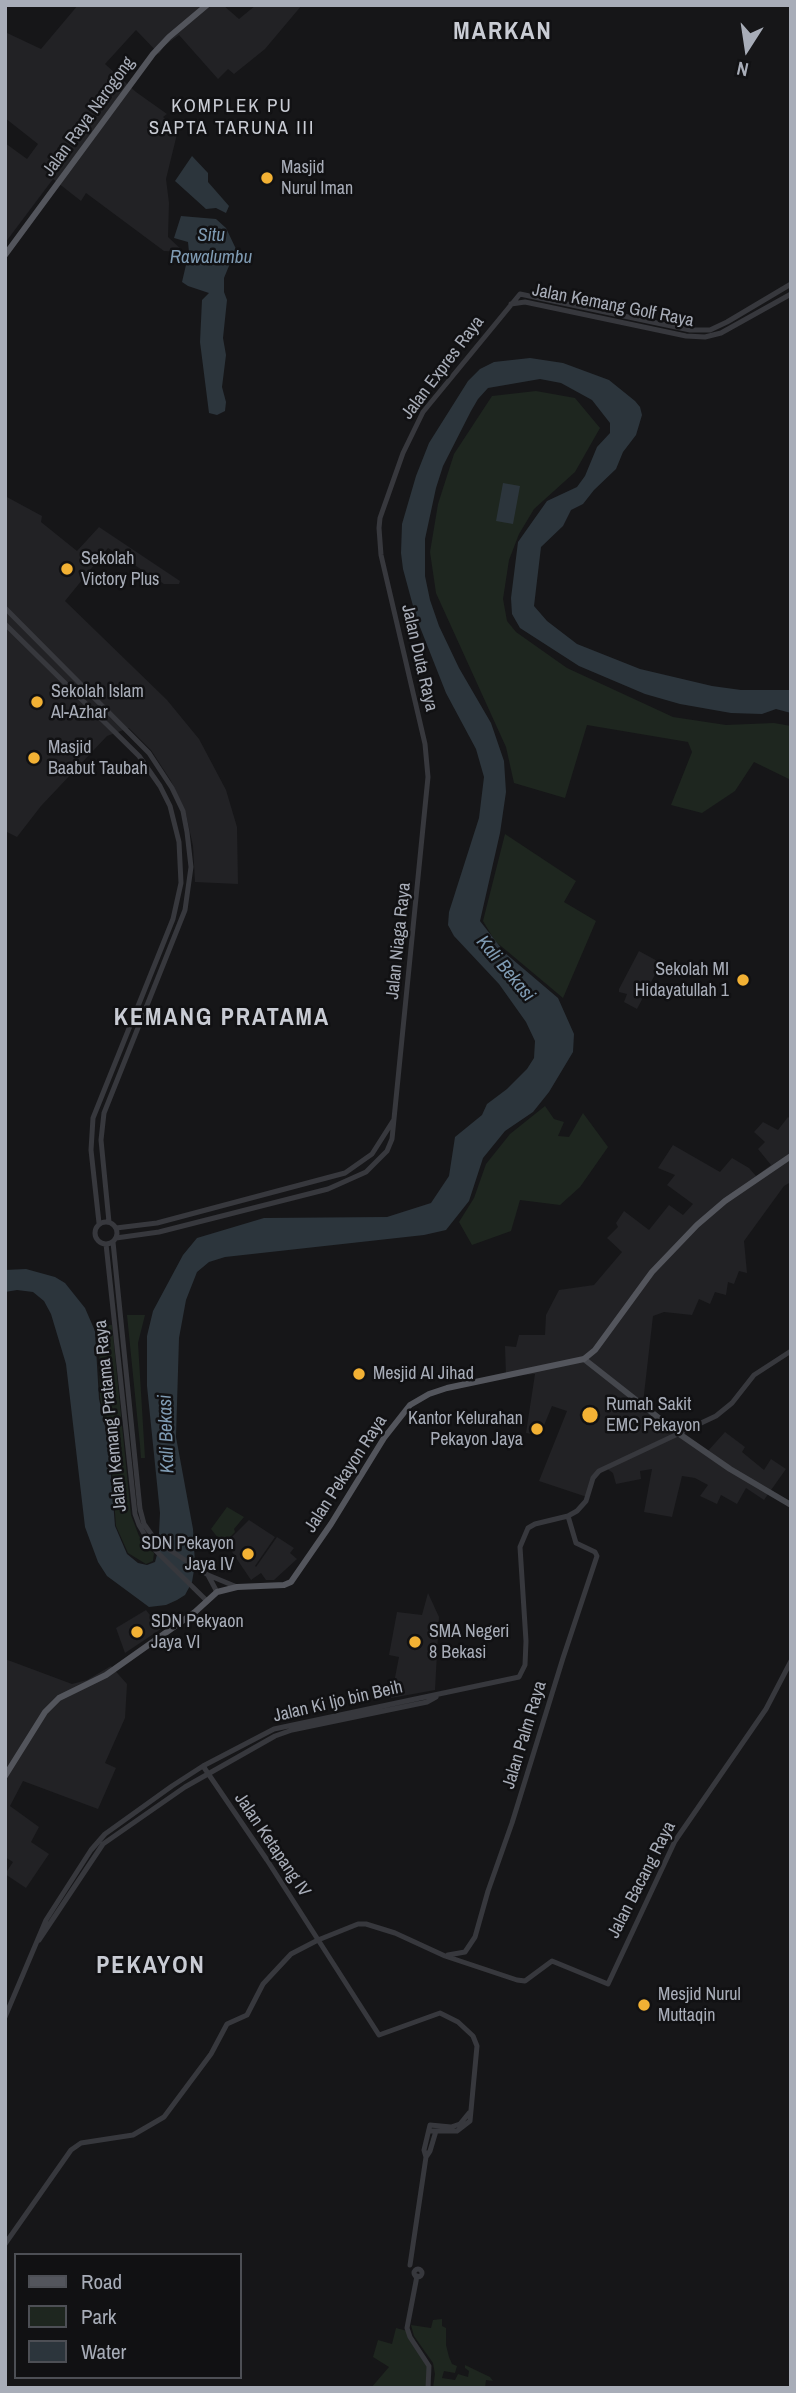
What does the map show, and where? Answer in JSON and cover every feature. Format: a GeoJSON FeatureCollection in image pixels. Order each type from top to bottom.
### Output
{"type":"FeatureCollection","features":[{"type":"Feature","properties":{"kind":"main road","name":"Jalan Raya Narogong"},"geometry":{"type":"LineString","coordinates":[[5,255],[153,54],[207,5]]}},
{"type":"Feature","properties":{"kind":"main road"},"geometry":{"type":"LineString","coordinates":[[791,1156],[725,1201],[697,1225],[652,1272],[595,1350],[584,1359],[678,1433],[730,1469],[791,1505]]}},
{"type":"Feature","properties":{"kind":"main road","name":"Jalan Pekayon Raya"},"geometry":{"type":"LineString","coordinates":[[5,1776],[46,1712],[59,1698],[106,1675],[195,1612],[217,1592],[237,1587],[284,1585],[295,1578],[390,1429],[410,1405],[420,1398],[447,1388],[584,1359]]}},
{"type":"Feature","properties":{"kind":"street","name":"Jalan Kemang Golf Raya"},"geometry":{"type":"LineString","coordinates":[[509,304],[525,302],[670,329],[710,330],[791,284]]}},
{"type":"Feature","properties":{"kind":"street","name":"Jalan Expres Raya"},"geometry":{"type":"LineString","coordinates":[[381,555],[380,518],[418,419],[509,304],[518,295],[530,295]]}},
{"type":"Feature","properties":{"kind":"street","name":"Jalan Kemang Golf Raya"},"geometry":{"type":"LineString","coordinates":[[530,295],[696,337],[712,336],[788,295]]}},
{"type":"Feature","properties":{"kind":"street","name":"Jalan Duta Raya"},"geometry":{"type":"LineString","coordinates":[[381,555],[428,767]]}},
{"type":"Feature","properties":{"kind":"street"},"geometry":{"type":"LineString","coordinates":[[5,608],[149,753],[172,788],[183,811],[187,832],[191,867],[185,909],[104,1113],[101,1140],[109,1222],[116,1228],[112,1241],[99,1242],[94,1235],[99,1223],[91,1150],[93,1118],[173,919],[181,883],[179,842],[170,806],[139,755],[5,624]]}},
{"type":"Feature","properties":{"kind":"street","name":"Jalan Niaga Raya"},"geometry":{"type":"LineString","coordinates":[[112,1241],[159,1232],[328,1189],[357,1178],[376,1164],[387,1151],[394,1130],[426,815],[428,767]]}},
{"type":"Feature","properties":{"kind":"street","name":"Jalan Niaga Raya"},"geometry":{"type":"LineString","coordinates":[[116,1228],[157,1223],[345,1173],[372,1154],[394,1118]]}},
{"type":"Feature","properties":{"kind":"street"},"geometry":{"type":"LineString","coordinates":[[99,1223],[109,1222]]}},
{"type":"Feature","properties":{"kind":"street","name":"Jalan Kemang Pratama Raya"},"geometry":{"type":"LineString","coordinates":[[112,1241],[140,1508],[150,1535],[156,1541],[207,1574],[237,1587]]}},
{"type":"Feature","properties":{"kind":"street","name":"Jalan Kemang Pratama Raya"},"geometry":{"type":"LineString","coordinates":[[112,1241],[133,1506],[139,1525],[152,1547],[207,1601]]}},
{"type":"Feature","properties":{"kind":"street"},"geometry":{"type":"LineString","coordinates":[[568,1516],[586,1501],[593,1478],[599,1471],[724,1410],[754,1375],[791,1350]]}},
{"type":"Feature","properties":{"kind":"street","name":"Jalan Ki Ijo bin Beih"},"geometry":{"type":"LineString","coordinates":[[5,2017],[46,1920],[99,1840],[172,1786],[203,1766],[275,1729],[519,1677],[525,1665],[526,1633],[521,1572],[522,1538],[528,1528],[535,1524],[568,1516]]}},
{"type":"Feature","properties":{"kind":"street","name":"Jalan Palm Raya"},"geometry":{"type":"LineString","coordinates":[[445,1956],[465,1952],[475,1937],[597,1556],[595,1552],[576,1543],[568,1516]]}},
{"type":"Feature","properties":{"kind":"street","name":"Jalan Kemang Pratama Raya"},"geometry":{"type":"LineString","coordinates":[[207,1574],[217,1592]]}},
{"type":"Feature","properties":{"kind":"street","name":"Jalan Bacang Raya"},"geometry":{"type":"LineString","coordinates":[[445,1956],[523,1982],[552,1961],[556,1961],[608,1984],[676,1840],[766,1709],[791,1661]]}},
{"type":"Feature","properties":{"kind":"street","name":"Jalan Ki Ijo bin Beih"},"geometry":{"type":"LineString","coordinates":[[39,1940],[103,1843],[208,1774],[292,1730],[426,1702],[438,1695]]}},
{"type":"Feature","properties":{"kind":"street","name":"Jalan Ketapang IV"},"geometry":{"type":"LineString","coordinates":[[203,1766],[379,2035],[440,2013],[458,2022],[473,2036],[477,2046],[470,2111],[456,2126],[434,2129],[430,2151],[426,2157],[410,2265]]}},
{"type":"Feature","properties":{"kind":"street"},"geometry":{"type":"LineString","coordinates":[[5,2244],[71,2150],[81,2143],[133,2135],[164,2117],[212,2054],[227,2024],[247,2015],[263,1984],[295,1951],[358,1924],[366,1924],[396,1933],[445,1956]]}},
{"type":"Feature","properties":{"kind":"street"},"geometry":{"type":"LineString","coordinates":[[417,2276],[407,2322],[409,2334],[429,2366],[428,2388]]}},
{"type":"Feature","properties":{"kind":"shaded area"},"geometry":{"type":"Polygon","coordinates":[[[78,5],[223,5],[239,19],[256,5],[302,5],[265,49],[234,74],[228,69],[218,79],[179,35],[164,46],[159,54],[136,30],[105,64],[136,92],[167,114],[163,117],[178,130],[166,179],[169,203],[168,237],[184,252],[164,251],[86,193],[81,201],[53,179],[5,243],[5,143],[27,159],[38,144],[5,118],[5,32],[41,49],[78,5]]]}},
{"type":"Feature","properties":{"kind":"shaded area"},"geometry":{"type":"Polygon","coordinates":[[[5,496],[42,516],[41,522],[77,551],[99,527],[180,581],[179,584],[164,584],[108,548],[65,601],[167,700],[199,739],[226,790],[237,827],[238,884],[195,882],[193,846],[186,814],[171,781],[151,750],[129,728],[107,736],[41,806],[17,837],[5,831],[5,496]]]}},
{"type":"Feature","properties":{"kind":"shaded area"},"geometry":{"type":"Polygon","coordinates":[[[639,951],[661,963],[637,1009],[624,1002],[627,994],[619,992],[619,989],[639,951]]]}},
{"type":"Feature","properties":{"kind":"shaded area"},"geometry":{"type":"Polygon","coordinates":[[[788,1117],[791,1119],[791,1182],[784,1186],[744,1241],[747,1273],[739,1271],[734,1284],[728,1282],[726,1295],[715,1292],[710,1304],[699,1299],[692,1315],[664,1312],[653,1316],[643,1403],[707,1452],[725,1432],[745,1447],[742,1452],[764,1470],[771,1459],[786,1469],[764,1500],[746,1488],[737,1504],[721,1495],[717,1504],[700,1496],[708,1485],[695,1478],[682,1476],[672,1517],[644,1512],[652,1469],[640,1471],[641,1479],[616,1484],[613,1473],[606,1468],[593,1478],[587,1497],[539,1481],[567,1411],[552,1406],[540,1435],[526,1433],[535,1374],[506,1376],[505,1346],[516,1347],[519,1335],[545,1335],[546,1315],[559,1290],[594,1285],[622,1252],[607,1238],[618,1227],[616,1223],[624,1211],[649,1230],[669,1205],[683,1215],[693,1204],[667,1185],[675,1175],[658,1168],[673,1145],[720,1172],[732,1158],[749,1168],[756,1176],[771,1165],[758,1149],[765,1142],[754,1132],[763,1122],[778,1130],[788,1117]]]}},
{"type":"Feature","properties":{"kind":"shaded area"},"geometry":{"type":"Polygon","coordinates":[[[249,1520],[275,1537],[256,1567],[277,1537],[294,1548],[290,1553],[297,1559],[274,1580],[266,1580],[261,1573],[251,1580],[226,1543],[249,1520]]]}},
{"type":"Feature","properties":{"kind":"shaded area","name":"SMA Negeri 8 Bekasi"},"geometry":{"type":"Polygon","coordinates":[[[428,1593],[439,1617],[435,1690],[391,1698],[399,1657],[389,1655],[397,1612],[422,1615],[428,1593]]]}},
{"type":"Feature","properties":{"kind":"shaded area","name":"SDN Pekyaon Jaya VI"},"geometry":{"type":"Polygon","coordinates":[[[146,1610],[161,1629],[125,1653],[116,1628],[146,1610]]]}},
{"type":"Feature","properties":{"kind":"shaded area"},"geometry":{"type":"Polygon","coordinates":[[[5,1659],[72,1684],[87,1680],[111,1666],[127,1684],[125,1718],[105,1763],[116,1768],[98,1809],[23,1781],[10,1806],[39,1827],[31,1842],[49,1854],[26,1888],[5,1874],[13,1862],[5,1857],[5,1659]]]}},
{"type":"Feature","properties":{"kind":"green space"},"geometry":{"type":"Polygon","coordinates":[[[536,391],[575,398],[600,428],[575,472],[534,509],[519,534],[509,560],[503,599],[507,621],[516,632],[567,668],[673,717],[726,725],[774,723],[791,726],[791,780],[754,762],[735,791],[702,813],[671,805],[692,752],[688,742],[587,725],[565,798],[514,783],[506,747],[436,593],[430,552],[438,504],[454,454],[492,396],[536,391]]]}},
{"type":"Feature","properties":{"kind":"green space"},"geometry":{"type":"Polygon","coordinates":[[[505,834],[576,881],[564,902],[596,921],[563,998],[495,941],[483,921],[505,834]]]}},
{"type":"Feature","properties":{"kind":"green space"},"geometry":{"type":"Polygon","coordinates":[[[545,1106],[554,1119],[564,1122],[558,1136],[569,1137],[583,1113],[608,1147],[580,1187],[560,1205],[520,1200],[511,1231],[472,1245],[459,1222],[474,1198],[486,1164],[510,1134],[545,1106]]]}},
{"type":"Feature","properties":{"kind":"green space"},"geometry":{"type":"Polygon","coordinates":[[[127,1315],[145,1315],[138,1343],[145,1458],[141,1458],[127,1315]]]}},
{"type":"Feature","properties":{"kind":"green space"},"geometry":{"type":"Polygon","coordinates":[[[112,1325],[131,1515],[139,1536],[154,1553],[153,1561],[146,1564],[128,1553],[116,1526],[110,1446],[100,1397],[96,1326],[112,1325]]]}},
{"type":"Feature","properties":{"kind":"green space"},"geometry":{"type":"Polygon","coordinates":[[[227,1507],[244,1517],[234,1529],[235,1532],[223,1544],[211,1529],[227,1507]]]}},
{"type":"Feature","properties":{"kind":"green space"},"geometry":{"type":"Polygon","coordinates":[[[442,2319],[442,2326],[446,2328],[449,2357],[452,2364],[457,2366],[455,2373],[444,2371],[442,2378],[455,2380],[458,2374],[468,2377],[469,2371],[465,2365],[490,2377],[493,2381],[486,2380],[485,2388],[433,2388],[433,2363],[414,2336],[411,2325],[431,2328],[433,2320],[442,2319]]]}},
{"type":"Feature","properties":{"kind":"green space"},"geometry":{"type":"Polygon","coordinates":[[[396,2328],[407,2331],[428,2363],[428,2388],[371,2388],[389,2367],[373,2357],[378,2340],[392,2344],[396,2328]]]}},
{"type":"Feature","properties":{"kind":"water"},"geometry":{"type":"Polygon","coordinates":[[[192,156],[208,173],[208,182],[229,206],[226,213],[216,208],[206,209],[175,181],[192,156]]]}},
{"type":"Feature","properties":{"kind":"water","name":"Situ Rawalumbu"},"geometry":{"type":"Polygon","coordinates":[[[181,216],[216,219],[226,228],[236,249],[224,278],[227,300],[223,338],[226,355],[222,387],[226,402],[225,411],[217,415],[209,413],[200,342],[202,300],[209,293],[182,282],[189,252],[188,242],[174,238],[181,216]]]}},
{"type":"Feature","properties":{"kind":"water","name":"Kali Bekasi"},"geometry":{"type":"Polygon","coordinates":[[[530,358],[563,363],[609,380],[635,401],[642,415],[636,435],[623,452],[616,469],[583,504],[571,510],[563,526],[541,547],[534,606],[547,621],[577,644],[640,669],[712,686],[741,690],[791,690],[791,713],[776,709],[762,714],[731,713],[680,704],[645,694],[579,666],[520,628],[512,614],[511,598],[518,542],[547,501],[577,487],[585,476],[597,447],[610,433],[610,423],[592,400],[561,383],[540,379],[488,388],[471,411],[443,466],[425,539],[425,576],[439,626],[459,668],[491,723],[504,761],[506,792],[500,833],[480,921],[505,953],[558,998],[574,1034],[573,1052],[549,1092],[533,1112],[505,1131],[483,1158],[469,1201],[446,1230],[424,1235],[225,1257],[209,1262],[197,1272],[186,1300],[179,1338],[176,1437],[193,1529],[195,1564],[192,1582],[185,1595],[166,1605],[149,1607],[107,1576],[98,1562],[85,1527],[66,1364],[51,1314],[44,1301],[33,1292],[5,1292],[5,1270],[26,1269],[55,1277],[65,1283],[85,1308],[95,1331],[99,1399],[108,1439],[115,1526],[127,1554],[138,1563],[147,1565],[155,1562],[160,1513],[147,1386],[147,1336],[153,1311],[183,1255],[197,1238],[264,1218],[387,1217],[431,1203],[449,1176],[455,1137],[482,1115],[487,1104],[507,1089],[534,1058],[535,1041],[526,1022],[499,984],[454,936],[448,925],[449,912],[479,818],[484,777],[476,749],[446,693],[416,617],[401,553],[402,524],[416,476],[429,443],[468,381],[480,369],[494,362],[530,358]]]}},
{"type":"Feature","properties":{"kind":"water"},"geometry":{"type":"Polygon","coordinates":[[[503,483],[520,486],[513,524],[496,521],[503,483]]]}},
{"type":"Feature","properties":{"kind":"place","name":"Masjid Nurul Iman"},"geometry":{"type":"Point","coordinates":[267,178]}},
{"type":"Feature","properties":{"kind":"place","name":"Sekolah Victory Plus"},"geometry":{"type":"Point","coordinates":[67,569]}},
{"type":"Feature","properties":{"kind":"place","name":"Sekolah Islam Al-Azhar"},"geometry":{"type":"Point","coordinates":[37,702]}},
{"type":"Feature","properties":{"kind":"place","name":"Masjid Baabut Taubah"},"geometry":{"type":"Point","coordinates":[34,758]}},
{"type":"Feature","properties":{"kind":"place","name":"Sekolah MI Hidayatullah 1"},"geometry":{"type":"Point","coordinates":[743,980]}},
{"type":"Feature","properties":{"kind":"place","name":"Mesjid Al Jihad"},"geometry":{"type":"Point","coordinates":[359,1374]}},
{"type":"Feature","properties":{"kind":"place","name":"Rumah Sakit EMC Pekayon"},"geometry":{"type":"Point","coordinates":[590,1415]}},
{"type":"Feature","properties":{"kind":"place","name":"Kantor Kelurahan Pekayon Jaya"},"geometry":{"type":"Point","coordinates":[537,1429]}},
{"type":"Feature","properties":{"kind":"place","name":"SDN Pekayon Jaya IV"},"geometry":{"type":"Point","coordinates":[248,1554]}},
{"type":"Feature","properties":{"kind":"place","name":"SDN Pekyaon Jaya VI"},"geometry":{"type":"Point","coordinates":[137,1632]}},
{"type":"Feature","properties":{"kind":"place","name":"SMA Negeri 8 Bekasi"},"geometry":{"type":"Point","coordinates":[415,1642]}},
{"type":"Feature","properties":{"kind":"place","name":"Mesjid Nurul Muttaqin"},"geometry":{"type":"Point","coordinates":[644,2005]}},
{"type":"Feature","properties":{"kind":"district","name":"MARKAN"},"geometry":{"type":"Point","coordinates":[503,33]}},
{"type":"Feature","properties":{"kind":"district","name":"KOMPLEK PU SAPTA TARUNA III"},"geometry":{"type":"Point","coordinates":[232,118]}},
{"type":"Feature","properties":{"kind":"district","name":"KEMANG PRATAMA"},"geometry":{"type":"Point","coordinates":[222,1019]}},
{"type":"Feature","properties":{"kind":"district","name":"PEKAYON"},"geometry":{"type":"Point","coordinates":[151,1967]}}]}
